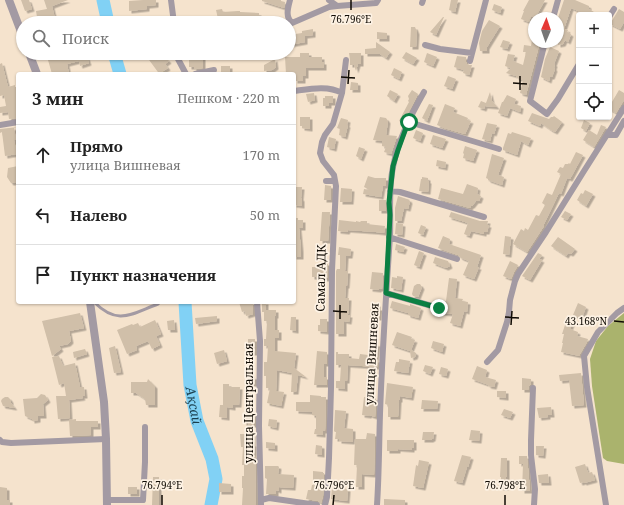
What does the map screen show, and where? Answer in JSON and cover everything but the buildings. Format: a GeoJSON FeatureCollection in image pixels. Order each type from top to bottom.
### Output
{"type":"FeatureCollection","features":[{"type":"Feature","properties":{"kind":"street"},"geometry":{"type":"LineString","coordinates":[[10,0],[16,17]]}},
{"type":"Feature","properties":{"kind":"street"},"geometry":{"type":"LineString","coordinates":[[171,0],[173,16]]}},
{"type":"Feature","properties":{"kind":"street"},"geometry":{"type":"LineString","coordinates":[[287,16],[290,0]]}},
{"type":"Feature","properties":{"kind":"street"},"geometry":{"type":"LineString","coordinates":[[325,8],[329,0],[336,6]]}},
{"type":"Feature","properties":{"kind":"street"},"geometry":{"type":"LineString","coordinates":[[296,21],[325,8],[376,3],[378,0]]}},
{"type":"Feature","properties":{"kind":"street"},"geometry":{"type":"LineString","coordinates":[[470,61],[486,0]]}},
{"type":"Feature","properties":{"kind":"street"},"geometry":{"type":"LineString","coordinates":[[555,12],[558,0]]}},
{"type":"Feature","properties":{"kind":"street"},"geometry":{"type":"LineString","coordinates":[[425,45],[440,49],[472,53]]}},
{"type":"Feature","properties":{"kind":"street"},"geometry":{"type":"LineString","coordinates":[[543,48],[530,101],[547,114],[576,69]]}},
{"type":"Feature","properties":{"kind":"street"},"geometry":{"type":"LineString","coordinates":[[32,60],[36,72]]}},
{"type":"Feature","properties":{"kind":"street"},"geometry":{"type":"LineString","coordinates":[[179,60],[185,72]]}},
{"type":"Feature","properties":{"kind":"street","name":"Самал АДК"},"geometry":{"type":"LineString","coordinates":[[325,505],[327,497],[329,458],[332,242],[336,186],[334,175],[323,161],[320,154],[322,142],[333,124],[342,93],[346,60]]}},
{"type":"Feature","properties":{"kind":"street"},"geometry":{"type":"LineString","coordinates":[[204,72],[214,70]]}},
{"type":"Feature","properties":{"kind":"street"},"geometry":{"type":"LineString","coordinates":[[296,91],[321,88],[338,90],[342,93]]}},
{"type":"Feature","properties":{"kind":"street","name":"улица Вишневая"},"geometry":{"type":"LineString","coordinates":[[377,505],[387,262],[390,237],[390,191],[393,166],[398,150],[414,110],[424,92]]}},
{"type":"Feature","properties":{"kind":"street"},"geometry":{"type":"LineString","coordinates":[[487,362],[498,350],[507,322],[510,300],[518,274],[624,108]]}},
{"type":"Feature","properties":{"kind":"street"},"geometry":{"type":"LineString","coordinates":[[607,135],[616,134],[624,121]]}},
{"type":"Feature","properties":{"kind":"street"},"geometry":{"type":"LineString","coordinates":[[0,125],[16,122]]}},
{"type":"Feature","properties":{"kind":"street"},"geometry":{"type":"LineString","coordinates":[[409,122],[499,149]]}},
{"type":"Feature","properties":{"kind":"street"},"geometry":{"type":"LineString","coordinates":[[326,181],[335,181]]}},
{"type":"Feature","properties":{"kind":"street"},"geometry":{"type":"LineString","coordinates":[[390,191],[484,217]]}},
{"type":"Feature","properties":{"kind":"street"},"geometry":{"type":"LineString","coordinates":[[390,237],[457,259]]}},
{"type":"Feature","properties":{"kind":"street"},"geometry":{"type":"LineString","coordinates":[[386,293],[439,308]]}},
{"type":"Feature","properties":{"kind":"street"},"geometry":{"type":"LineString","coordinates":[[90,304],[104,402],[107,503],[142,500],[145,462],[145,427]]}},
{"type":"Feature","properties":{"kind":"street","name":"улица Центральная"},"geometry":{"type":"LineString","coordinates":[[257,304],[260,341],[259,426],[261,502]]}},
{"type":"Feature","properties":{"kind":"street"},"geometry":{"type":"LineString","coordinates":[[606,505],[587,387],[584,356],[598,332],[624,308]]}},
{"type":"Feature","properties":{"kind":"street"},"geometry":{"type":"LineString","coordinates":[[533,388],[531,455],[535,489],[534,505]]}},
{"type":"Feature","properties":{"kind":"street"},"geometry":{"type":"LineString","coordinates":[[0,440],[2,442],[11,442],[106,439]]}},
{"type":"Feature","properties":{"kind":"street"},"geometry":{"type":"LineString","coordinates":[[261,502],[269,498],[317,505]]}},
{"type":"Feature","properties":{"kind":"lane"},"geometry":{"type":"LineString","coordinates":[[96,304],[110,314],[125,317],[158,304]]}},
{"type":"Feature","properties":{"kind":"green space"},"geometry":{"type":"Polygon","coordinates":[[[624,313],[624,464],[607,461],[603,458],[592,386],[590,359],[596,341],[608,326],[624,313]]]}},
{"type":"Feature","properties":{"kind":"waterway","name":"Ақсай"},"geometry":{"type":"LineString","coordinates":[[103,0],[106,16]]}},
{"type":"Feature","properties":{"kind":"waterway","name":"Ақсай"},"geometry":{"type":"LineString","coordinates":[[116,60],[119,72]]}},
{"type":"Feature","properties":{"kind":"waterway","name":"Ақсай"},"geometry":{"type":"LineString","coordinates":[[185,304],[190,385],[197,421],[212,459],[216,479],[211,505]]}},
{"type":"Feature","properties":{"kind":"route"},"geometry":{"type":"LineString","coordinates":[[409,122],[393,166],[389,202],[390,237],[387,262],[386,293],[439,308]]}}]}
